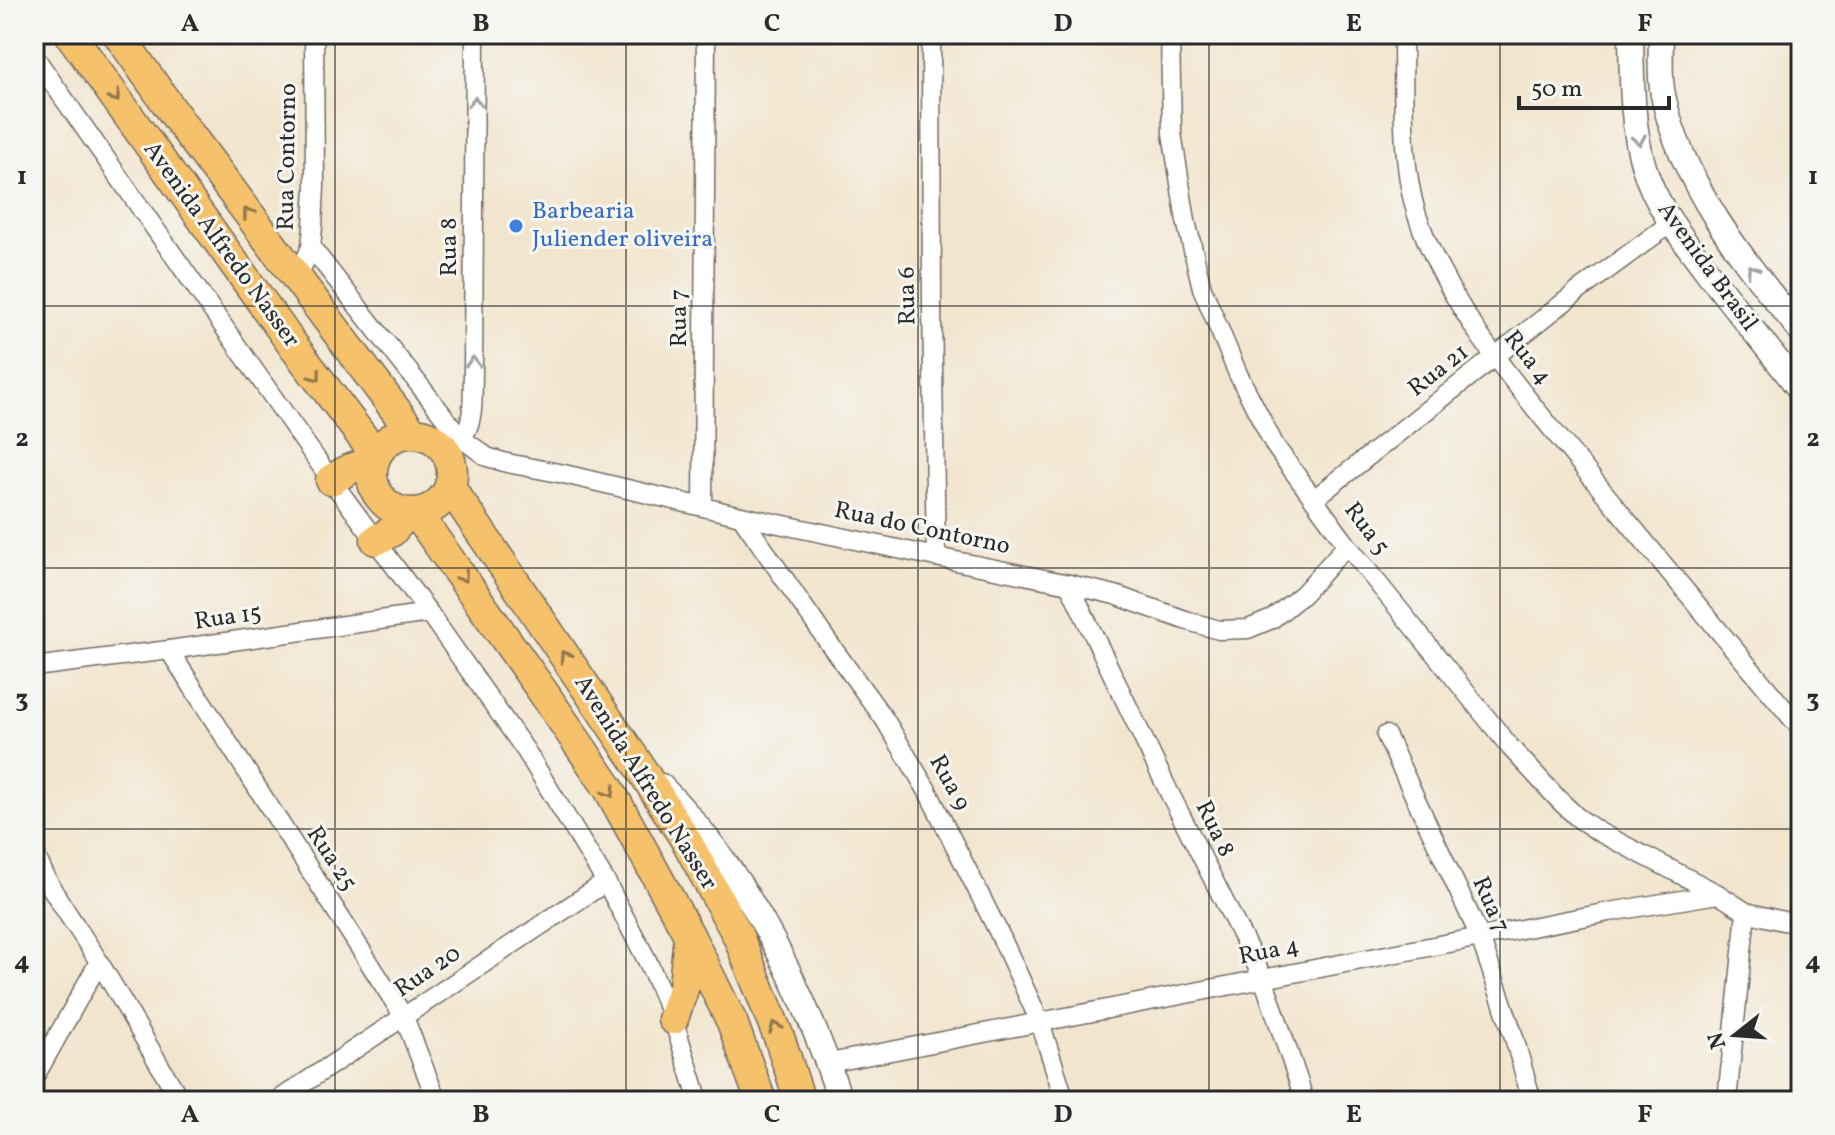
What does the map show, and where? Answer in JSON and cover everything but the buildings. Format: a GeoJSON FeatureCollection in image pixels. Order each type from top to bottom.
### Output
{"type":"FeatureCollection","features":[{"type":"Feature","properties":{"kind":"main road","name":"Avenida Alfredo Nasser"},"geometry":{"type":"LineString","coordinates":[[70,34],[374,459]]}},
{"type":"Feature","properties":{"kind":"main road","name":"Avenida Alfredo Nasser"},"geometry":{"type":"LineString","coordinates":[[118,34],[180,122],[412,432]]}},
{"type":"Feature","properties":{"kind":"main road"},"geometry":{"type":"LineString","coordinates":[[376,540],[412,514],[431,509],[443,500],[450,487],[454,444],[412,432],[397,435],[384,443],[374,459],[371,476],[382,501],[394,509],[412,514]]}},
{"type":"Feature","properties":{"kind":"main road"},"geometry":{"type":"LineString","coordinates":[[331,480],[374,459]]}},
{"type":"Feature","properties":{"kind":"main road","name":"Avenida Alfredo Nasser"},"geometry":{"type":"LineString","coordinates":[[450,487],[638,764],[687,842],[738,936],[780,1040],[800,1101]]}},
{"type":"Feature","properties":{"kind":"main road","name":"Avenida Alfredo Nasser"},"geometry":{"type":"LineString","coordinates":[[412,514],[508,642],[609,789],[689,935],[732,1022],[761,1101]]}},
{"type":"Feature","properties":{"kind":"main road"},"geometry":{"type":"LineString","coordinates":[[673,1019],[684,986],[689,935]]}},
{"type":"Feature","properties":{"kind":"street","name":"Rua Contorno"},"geometry":{"type":"LineString","coordinates":[[296,277],[311,247],[315,186],[314,34]]}},
{"type":"Feature","properties":{"kind":"street","name":"Rua 8"},"geometry":{"type":"LineString","coordinates":[[454,444],[467,431],[470,420],[473,374],[475,34]]}},
{"type":"Feature","properties":{"kind":"street","name":"Rua 7"},"geometry":{"type":"LineString","coordinates":[[703,506],[706,34]]}},
{"type":"Feature","properties":{"kind":"street","name":"Rua 6"},"geometry":{"type":"LineString","coordinates":[[931,34],[936,557]]}},
{"type":"Feature","properties":{"kind":"street","name":"Rua 5"},"geometry":{"type":"LineString","coordinates":[[1170,34],[1172,133],[1186,221],[1202,288],[1238,374],[1275,446],[1347,545],[1510,747],[1559,800],[1599,832],[1718,894],[1746,912]]}},
{"type":"Feature","properties":{"kind":"street","name":"Rua 4"},"geometry":{"type":"LineString","coordinates":[[1403,34],[1407,165],[1416,213],[1455,299],[1495,358],[1683,590],[1801,729]]}},
{"type":"Feature","properties":{"kind":"street","name":"Avenida Brasil"},"geometry":{"type":"LineString","coordinates":[[1631,34],[1633,98],[1644,167],[1654,193],[1671,223],[1801,391]]}},
{"type":"Feature","properties":{"kind":"street","name":"Avenida Brasil"},"geometry":{"type":"LineString","coordinates":[[1661,34],[1662,93],[1688,171],[1702,197],[1762,285],[1801,331]]}},
{"type":"Feature","properties":{"kind":"street"},"geometry":{"type":"LineString","coordinates":[[34,56],[331,480],[526,751],[606,882],[648,962],[673,1019],[699,1101]]}},
{"type":"Feature","properties":{"kind":"street"},"geometry":{"type":"LineString","coordinates":[[1633,98],[1662,93]]}},
{"type":"Feature","properties":{"kind":"street","name":"Rua 21"},"geometry":{"type":"LineString","coordinates":[[1314,499],[1577,292],[1671,223]]}},
{"type":"Feature","properties":{"kind":"street","name":"Rua do Contorno"},"geometry":{"type":"LineString","coordinates":[[311,247],[454,444],[507,463],[741,516],[1069,584],[1115,595],[1219,630],[1248,629],[1272,619],[1303,594],[1347,545]]}},
{"type":"Feature","properties":{"kind":"street","name":"Rua 9"},"geometry":{"type":"LineString","coordinates":[[741,516],[885,720],[927,790],[1040,1022],[1065,1101]]}},
{"type":"Feature","properties":{"kind":"street","name":"Rua 8"},"geometry":{"type":"LineString","coordinates":[[1069,584],[1263,978],[1304,1101]]}},
{"type":"Feature","properties":{"kind":"street","name":"Rua 15"},"geometry":{"type":"LineString","coordinates":[[34,667],[429,613]]}},
{"type":"Feature","properties":{"kind":"street","name":"Rua 25"},"geometry":{"type":"LineString","coordinates":[[169,650],[404,1017],[437,1101]]}},
{"type":"Feature","properties":{"kind":"street","name":"Rua 7"},"geometry":{"type":"LineString","coordinates":[[1386,735],[1480,937],[1532,1101]]}},
{"type":"Feature","properties":{"kind":"street"},"geometry":{"type":"LineString","coordinates":[[638,764],[685,810],[748,897],[788,969],[829,1063],[840,1101]]}},
{"type":"Feature","properties":{"kind":"street"},"geometry":{"type":"LineString","coordinates":[[34,850],[54,893],[99,962],[181,1101]]}},
{"type":"Feature","properties":{"kind":"street","name":"Rua 20"},"geometry":{"type":"LineString","coordinates":[[277,1101],[606,882]]}},
{"type":"Feature","properties":{"kind":"street","name":"Rua 4"},"geometry":{"type":"LineString","coordinates":[[829,1063],[1609,912],[1718,894]]}},
{"type":"Feature","properties":{"kind":"street"},"geometry":{"type":"LineString","coordinates":[[1727,1101],[1746,912],[1801,923]]}},
{"type":"Feature","properties":{"kind":"street"},"geometry":{"type":"LineString","coordinates":[[34,1078],[99,962]]}},
{"type":"Feature","properties":{"kind":"place","name":"Barbearia Juliender oliveira"},"geometry":{"type":"Point","coordinates":[516,226]}}]}
